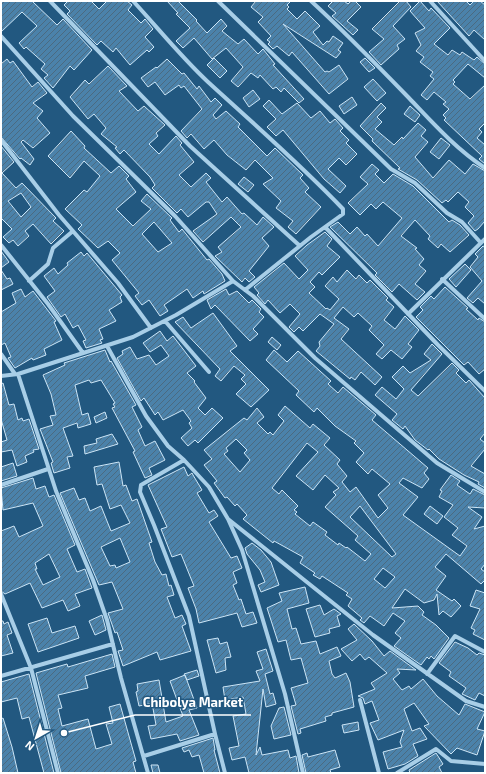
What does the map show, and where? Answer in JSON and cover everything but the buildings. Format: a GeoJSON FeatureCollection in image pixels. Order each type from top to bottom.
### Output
{"type":"FeatureCollection","features":[{"type":"Feature","properties":{"kind":"street"},"geometry":{"type":"LineString","coordinates":[[50,1],[190,146],[300,246]]}},
{"type":"Feature","properties":{"kind":"street"},"geometry":{"type":"LineString","coordinates":[[133,1],[157,26],[175,49],[208,82],[294,159],[343,209],[342,214],[245,290]]}},
{"type":"Feature","properties":{"kind":"street"},"geometry":{"type":"LineString","coordinates":[[218,1],[391,169],[415,183],[447,213],[462,222],[481,243]]}},
{"type":"Feature","properties":{"kind":"street"},"geometry":{"type":"LineString","coordinates":[[311,1],[391,80],[440,132],[459,150],[485,168]]}},
{"type":"Feature","properties":{"kind":"street"},"geometry":{"type":"LineString","coordinates":[[430,1],[485,60]]}},
{"type":"Feature","properties":{"kind":"street"},"geometry":{"type":"LineString","coordinates":[[1,36],[73,116],[175,216],[233,281],[281,323],[315,358],[398,431],[447,470],[485,492]]}},
{"type":"Feature","properties":{"kind":"street"},"geometry":{"type":"LineString","coordinates":[[1,140],[73,231],[118,283],[151,328]]}},
{"type":"Feature","properties":{"kind":"street"},"geometry":{"type":"LineString","coordinates":[[325,227],[408,314],[485,391]]}},
{"type":"Feature","properties":{"kind":"street"},"geometry":{"type":"LineString","coordinates":[[29,281],[48,264],[53,248],[73,231]]}},
{"type":"Feature","properties":{"kind":"street"},"geometry":{"type":"LineString","coordinates":[[408,314],[442,279],[485,240]]}},
{"type":"Feature","properties":{"kind":"street"},"geometry":{"type":"LineString","coordinates":[[1,245],[83,353]]}},
{"type":"Feature","properties":{"kind":"street"},"geometry":{"type":"LineString","coordinates":[[442,279],[485,318]]}},
{"type":"Feature","properties":{"kind":"street"},"geometry":{"type":"LineString","coordinates":[[1,376],[17,374],[107,346],[151,328],[166,321],[233,281]]}},
{"type":"Feature","properties":{"kind":"street"},"geometry":{"type":"LineString","coordinates":[[166,321],[209,372]]}},
{"type":"Feature","properties":{"kind":"street"},"geometry":{"type":"LineString","coordinates":[[107,346],[146,416],[168,446],[184,460],[209,487],[228,519],[242,550],[272,646],[285,694],[303,773]]}},
{"type":"Feature","properties":{"kind":"street"},"geometry":{"type":"LineString","coordinates":[[1,354],[17,374],[48,469],[65,515],[93,580],[113,644],[148,773]]}},
{"type":"Feature","properties":{"kind":"street"},"geometry":{"type":"LineString","coordinates":[[184,460],[141,485],[140,492],[188,616],[225,773]]}},
{"type":"Feature","properties":{"kind":"street"},"geometry":{"type":"LineString","coordinates":[[1,485],[48,469]]}},
{"type":"Feature","properties":{"kind":"street"},"geometry":{"type":"LineString","coordinates":[[228,519],[373,635],[466,701],[485,707]]}},
{"type":"Feature","properties":{"kind":"street"},"geometry":{"type":"LineString","coordinates":[[1,594],[31,668],[58,773]]}},
{"type":"Feature","properties":{"kind":"street"},"geometry":{"type":"LineString","coordinates":[[427,674],[455,636],[485,652]]}},
{"type":"Feature","properties":{"kind":"street"},"geometry":{"type":"LineString","coordinates":[[1,676],[113,644]]}},
{"type":"Feature","properties":{"kind":"street"},"geometry":{"type":"LineString","coordinates":[[360,700],[380,773]]}},
{"type":"Feature","properties":{"kind":"street"},"geometry":{"type":"LineString","coordinates":[[144,756],[215,734]]}},
{"type":"Feature","properties":{"kind":"street"},"geometry":{"type":"LineString","coordinates":[[397,773],[436,749],[451,761],[485,764]]}},
{"type":"Feature","properties":{"kind":"place","name":"Chibolya Market"},"geometry":{"type":"Point","coordinates":[64,733]}}]}
